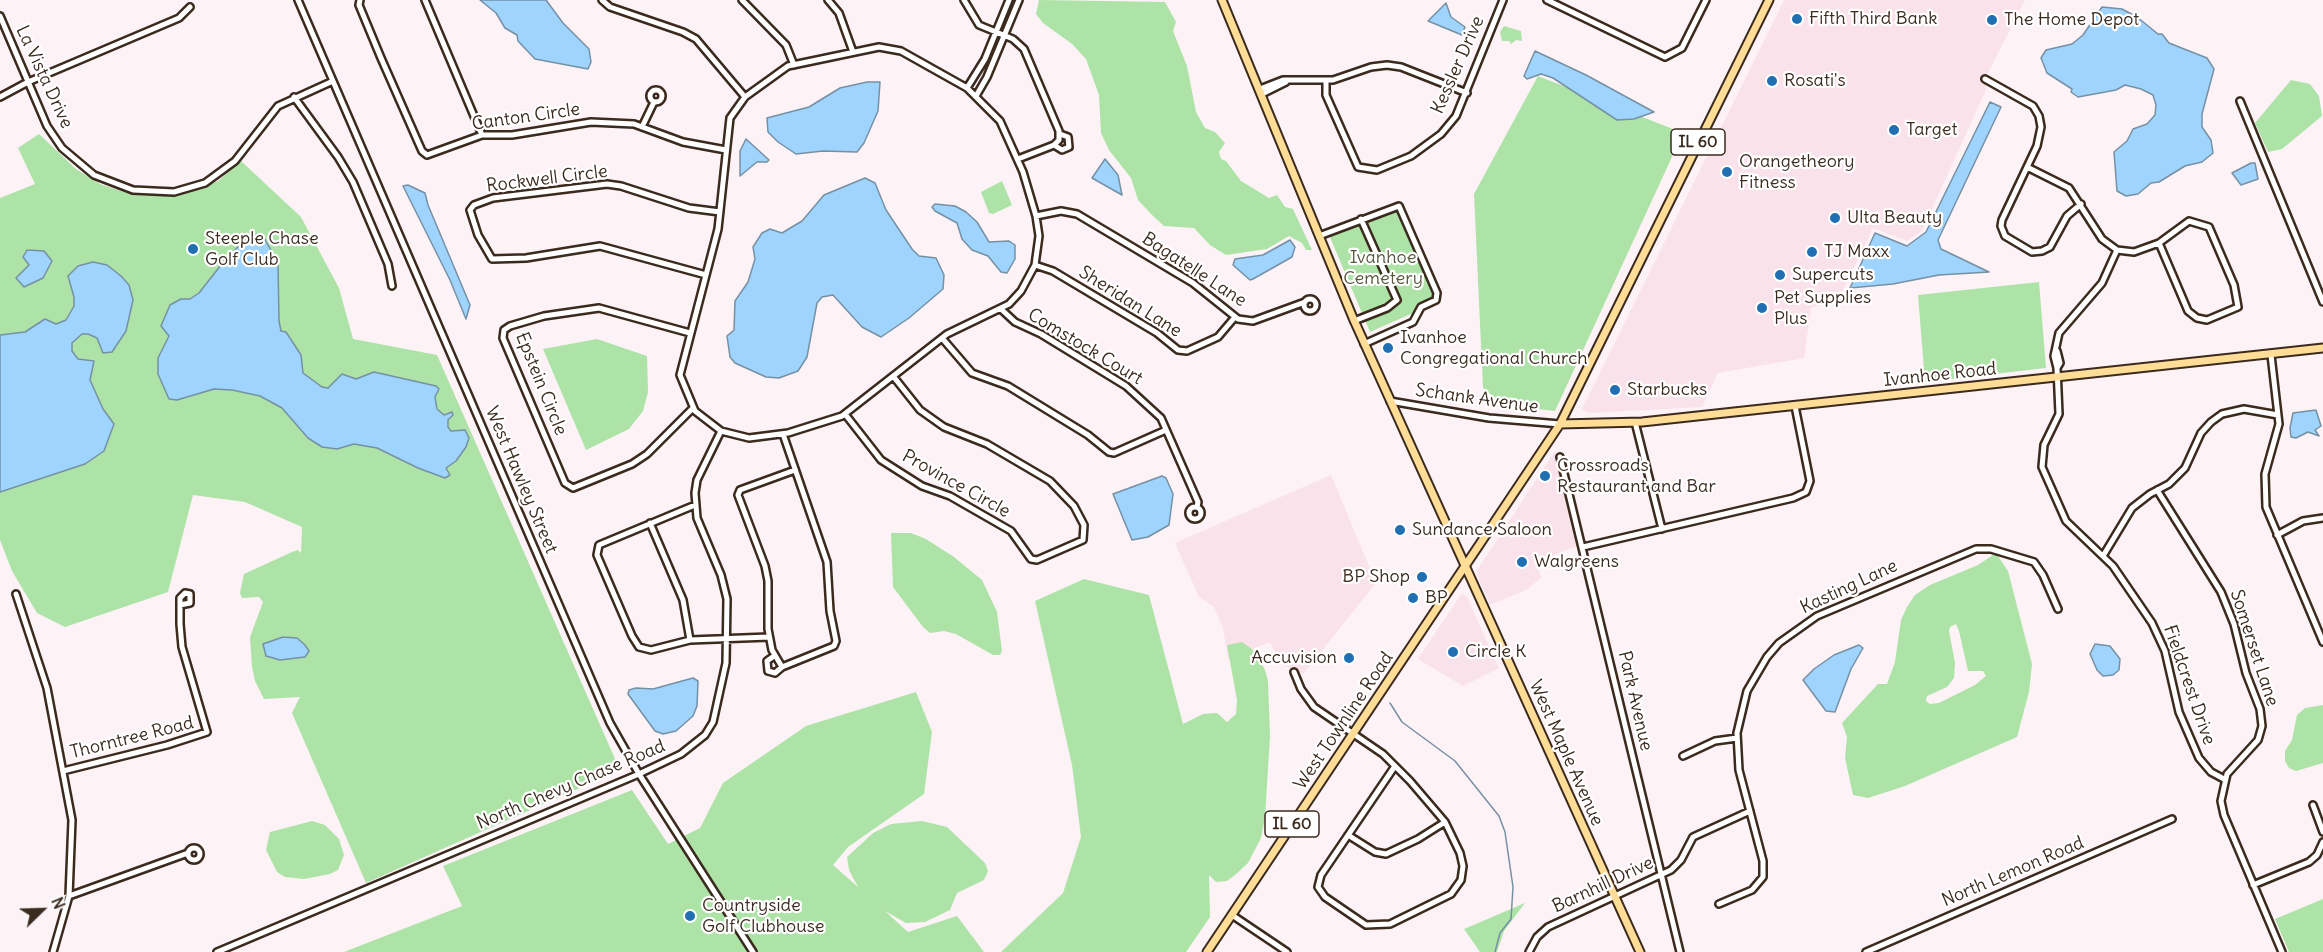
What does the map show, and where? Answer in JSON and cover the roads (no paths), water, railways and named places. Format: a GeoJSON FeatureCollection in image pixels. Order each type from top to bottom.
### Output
{"type":"FeatureCollection","features":[{"type":"Feature","properties":{"kind":"main road","name":"West Maple Avenue"},"geometry":{"type":"LineString","coordinates":[[1222,0],[1364,344],[1640,952]]}},
{"type":"Feature","properties":{"kind":"main road","name":"IL 60"},"geometry":{"type":"LineString","coordinates":[[1466,567],[1560,424],[1769,0]]}},
{"type":"Feature","properties":{"kind":"main road","name":"Ivanhoe Road"},"geometry":{"type":"LineString","coordinates":[[1560,424],[1635,422],[2323,348]]}},
{"type":"Feature","properties":{"kind":"main road","name":"West Townline Road"},"geometry":{"type":"LineString","coordinates":[[1207,952],[1466,567]]}},
{"type":"Feature","properties":{"kind":"street","name":"West Hawley Street"},"geometry":{"type":"LineString","coordinates":[[298,0],[591,680],[639,774],[753,952]]}},
{"type":"Feature","properties":{"kind":"street","name":"Canton Circle"},"geometry":{"type":"LineString","coordinates":[[360,0],[359,5],[422,151],[432,155],[482,135],[512,135],[591,122],[634,124],[683,142],[726,150]]}},
{"type":"Feature","properties":{"kind":"street"},"geometry":{"type":"LineString","coordinates":[[425,0],[482,135]]}},
{"type":"Feature","properties":{"kind":"street"},"geometry":{"type":"LineString","coordinates":[[602,0],[610,7],[683,32],[696,39],[745,97]]}},
{"type":"Feature","properties":{"kind":"street"},"geometry":{"type":"LineString","coordinates":[[742,0],[786,45],[794,65]]}},
{"type":"Feature","properties":{"kind":"street"},"geometry":{"type":"LineString","coordinates":[[828,0],[839,13],[853,52]]}},
{"type":"Feature","properties":{"kind":"street"},"geometry":{"type":"LineString","coordinates":[[964,0],[979,25],[1012,39],[1024,49],[1060,134],[1068,137],[1069,147],[1062,150],[1054,145]]}},
{"type":"Feature","properties":{"kind":"street"},"geometry":{"type":"LineString","coordinates":[[967,88],[996,34],[1009,0]]}},
{"type":"Feature","properties":{"kind":"street"},"geometry":{"type":"LineString","coordinates":[[976,96],[987,77],[1019,0]]}},
{"type":"Feature","properties":{"kind":"street","name":"Kessler Drive"},"geometry":{"type":"LineString","coordinates":[[1326,81],[1326,95],[1354,162],[1360,168],[1370,171],[1411,156],[1431,143],[1450,125],[1467,93],[1503,0]]}},
{"type":"Feature","properties":{"kind":"street"},"geometry":{"type":"LineString","coordinates":[[1546,0],[1665,57],[1672,56],[1682,48],[1706,0]]}},
{"type":"Feature","properties":{"kind":"street"},"geometry":{"type":"LineString","coordinates":[[0,97],[28,82],[179,18],[190,7]]}},
{"type":"Feature","properties":{"kind":"street","name":"La Vista Drive"},"geometry":{"type":"LineString","coordinates":[[0,16],[51,133],[74,160],[109,183],[133,190],[159,193],[191,188],[225,170],[245,149],[272,112],[294,97],[333,81]]}},
{"type":"Feature","properties":{"kind":"street"},"geometry":{"type":"LineString","coordinates":[[879,47],[901,51],[967,88],[1000,121],[1018,159],[1036,216],[1039,236],[1035,265],[1021,291],[1001,309],[942,338],[844,414],[783,434],[749,438],[721,430],[693,408],[680,375],[720,213],[730,118],[745,97],[788,66],[794,65],[879,47]]}},
{"type":"Feature","properties":{"kind":"street"},"geometry":{"type":"LineString","coordinates":[[1261,92],[1283,80],[1286,82],[1298,79],[1326,81],[1371,67],[1391,65],[1467,93]]}},
{"type":"Feature","properties":{"kind":"street"},"geometry":{"type":"LineString","coordinates":[[1985,80],[2033,106],[2039,116],[2041,136],[2001,226],[2005,236],[2013,243],[2032,252],[2050,247],[2067,216],[2081,204]]}},
{"type":"Feature","properties":{"kind":"street"},"geometry":{"type":"LineString","coordinates":[[294,97],[338,157],[353,182],[388,264],[392,286]]}},
{"type":"Feature","properties":{"kind":"street"},"geometry":{"type":"LineString","coordinates":[[2240,101],[2323,302]]}},
{"type":"Feature","properties":{"kind":"street"},"geometry":{"type":"LineString","coordinates":[[642,127],[654,102]]}},
{"type":"Feature","properties":{"kind":"street"},"geometry":{"type":"LineString","coordinates":[[1018,159],[1054,145],[1060,134]]}},
{"type":"Feature","properties":{"kind":"street"},"geometry":{"type":"LineString","coordinates":[[2027,167],[2069,188],[2102,239],[2117,250],[2134,252],[2158,243],[2189,221],[2209,227],[2234,285],[2238,307],[2207,320],[2197,318],[2188,311],[2158,243]]}},
{"type":"Feature","properties":{"kind":"street","name":"Rockwell Circle"},"geometry":{"type":"LineString","coordinates":[[706,275],[600,246],[526,258],[492,259],[478,235],[470,210],[474,205],[493,198],[607,184],[621,186],[689,208],[720,213]]}},
{"type":"Feature","properties":{"kind":"street"},"geometry":{"type":"LineString","coordinates":[[1319,236],[1400,206],[1438,295],[1436,300],[1421,307],[1413,322],[1364,344]]}},
{"type":"Feature","properties":{"kind":"street","name":"Bagatelle Lane"},"geometry":{"type":"LineString","coordinates":[[1036,216],[1061,211],[1077,214],[1193,283],[1235,317],[1253,321],[1305,302]]}},
{"type":"Feature","properties":{"kind":"street"},"geometry":{"type":"LineString","coordinates":[[1354,321],[1387,308],[1397,300],[1361,219]]}},
{"type":"Feature","properties":{"kind":"street","name":"Fieldcrest Drive"},"geometry":{"type":"LineString","coordinates":[[2117,250],[2102,283],[2062,327],[2054,356],[2058,378],[2059,414],[2044,445],[2042,467],[2066,521],[2125,580],[2157,633],[2165,651],[2180,712],[2199,758],[2211,772],[2224,779]]}},
{"type":"Feature","properties":{"kind":"street","name":"Sheridan Lane"},"geometry":{"type":"LineString","coordinates":[[1035,265],[1053,272],[1157,333],[1178,350],[1187,351],[1218,337],[1235,317]]}},
{"type":"Feature","properties":{"kind":"street","name":"Epstein Circle"},"geometry":{"type":"LineString","coordinates":[[690,333],[599,308],[544,316],[510,326],[504,330],[503,338],[565,482],[573,488],[632,464],[647,454],[693,408]]}},
{"type":"Feature","properties":{"kind":"street","name":"Comstock Court"},"geometry":{"type":"LineString","coordinates":[[1001,309],[1015,322],[1041,334],[1126,386],[1161,418],[1198,502],[1197,507]]}},
{"type":"Feature","properties":{"kind":"street"},"geometry":{"type":"LineString","coordinates":[[942,338],[972,373],[1008,386],[1088,435],[1109,452],[1114,453],[1166,430]]}},
{"type":"Feature","properties":{"kind":"street"},"geometry":{"type":"LineString","coordinates":[[2271,355],[2278,415],[2277,434],[2263,486],[2266,507],[2323,642]]}},
{"type":"Feature","properties":{"kind":"street","name":"Province Circle"},"geometry":{"type":"LineString","coordinates":[[844,414],[881,460],[922,486],[950,496],[1011,531],[1031,559],[1037,560],[1083,540],[1084,525],[1074,506],[1050,481],[987,444],[944,427],[920,410],[893,376]]}},
{"type":"Feature","properties":{"kind":"street","name":"Schank Avenue"},"geometry":{"type":"LineString","coordinates":[[1390,401],[1489,418],[1560,424]]}},
{"type":"Feature","properties":{"kind":"street"},"geometry":{"type":"LineString","coordinates":[[1583,547],[1793,498],[1806,492],[1810,481],[1795,406]]}},
{"type":"Feature","properties":{"kind":"street"},"geometry":{"type":"LineString","coordinates":[[2103,556],[2132,508],[2176,478],[2185,468],[2201,433],[2216,418],[2244,409],[2278,415]]}},
{"type":"Feature","properties":{"kind":"street"},"geometry":{"type":"LineString","coordinates":[[1635,422],[1662,529]]}},
{"type":"Feature","properties":{"kind":"street","name":"North Chevy Chase Road"},"geometry":{"type":"LineString","coordinates":[[217,952],[639,774],[681,754],[705,735],[713,722],[728,639],[727,599],[721,575],[697,518],[695,505],[697,480],[721,430]]}},
{"type":"Feature","properties":{"kind":"street"},"geometry":{"type":"LineString","coordinates":[[774,656],[767,661],[768,671],[775,674],[782,667],[834,646],[836,641],[830,612],[827,562],[783,434]]}},
{"type":"Feature","properties":{"kind":"street","name":"Park Avenue"},"geometry":{"type":"LineString","coordinates":[[1560,458],[1680,952]]}},
{"type":"Feature","properties":{"kind":"street"},"geometry":{"type":"LineString","coordinates":[[782,667],[774,656],[770,638],[768,581],[738,495],[740,490],[795,470]]}},
{"type":"Feature","properties":{"kind":"street","name":"Somerset Lane"},"geometry":{"type":"LineString","coordinates":[[2157,490],[2221,592],[2234,624],[2246,673],[2260,709],[2262,726],[2258,740],[2224,779]]}},
{"type":"Feature","properties":{"kind":"street"},"geometry":{"type":"LineString","coordinates":[[695,505],[598,545],[597,555],[639,648],[651,651],[690,640],[770,638]]}},
{"type":"Feature","properties":{"kind":"street"},"geometry":{"type":"LineString","coordinates":[[2277,535],[2303,521],[2323,518]]}},
{"type":"Feature","properties":{"kind":"street"},"geometry":{"type":"LineString","coordinates":[[650,523],[683,600],[690,640]]}},
{"type":"Feature","properties":{"kind":"street","name":"Kasting Lane"},"geometry":{"type":"LineString","coordinates":[[1719,904],[1752,890],[1762,877],[1763,861],[1739,770],[1737,738],[1742,705],[1757,671],[1767,657],[1793,631],[1818,616],[1968,550],[1992,549],[2034,562],[2043,575],[2058,609]]}},
{"type":"Feature","properties":{"kind":"street"},"geometry":{"type":"LineString","coordinates":[[16,594],[47,688],[73,831],[69,896],[53,952]]}},
{"type":"Feature","properties":{"kind":"street","name":"Thorntree Road"},"geometry":{"type":"LineString","coordinates":[[63,771],[167,746],[207,732],[183,652],[180,605]]}},
{"type":"Feature","properties":{"kind":"street"},"geometry":{"type":"LineString","coordinates":[[1294,672],[1301,689],[1314,707],[1383,754],[1395,766],[1445,822],[1460,853],[1463,866],[1461,880],[1451,894],[1390,924],[1366,925],[1325,897],[1318,887],[1321,875],[1395,766]]}},
{"type":"Feature","properties":{"kind":"street"},"geometry":{"type":"LineString","coordinates":[[1683,756],[1715,741],[1737,738]]}},
{"type":"Feature","properties":{"kind":"street"},"geometry":{"type":"LineString","coordinates":[[2224,779],[2222,808],[2282,952]]}},
{"type":"Feature","properties":{"kind":"street"},"geometry":{"type":"LineString","coordinates":[[2313,805],[2323,832]]}},
{"type":"Feature","properties":{"kind":"street","name":"Barnhill Drive"},"geometry":{"type":"LineString","coordinates":[[1529,952],[1537,937],[1548,927],[1675,867],[1693,837],[1750,811]]}},
{"type":"Feature","properties":{"kind":"street","name":"North Lemon Road"},"geometry":{"type":"LineString","coordinates":[[1866,952],[2172,819]]}},
{"type":"Feature","properties":{"kind":"street"},"geometry":{"type":"LineString","coordinates":[[1348,835],[1375,852],[1386,854],[1418,839],[1445,822]]}},
{"type":"Feature","properties":{"kind":"street"},"geometry":{"type":"LineString","coordinates":[[2253,885],[2309,862],[2317,855],[2323,842]]}},
{"type":"Feature","properties":{"kind":"street"},"geometry":{"type":"LineString","coordinates":[[69,896],[188,853]]}},
{"type":"Feature","properties":{"kind":"street"},"geometry":{"type":"LineString","coordinates":[[1232,915],[1287,952]]}},
{"type":"Feature","properties":{"kind":"water"},"geometry":{"type":"Polygon","coordinates":[[[480,0],[546,0],[563,23],[589,49],[591,62],[588,69],[535,59],[518,41],[517,35],[505,28],[496,13],[480,0]]]}},
{"type":"Feature","properties":{"kind":"water"},"geometry":{"type":"Polygon","coordinates":[[[1446,3],[1451,17],[1465,27],[1462,35],[1428,21],[1446,3]]]}},
{"type":"Feature","properties":{"kind":"water"},"geometry":{"type":"Polygon","coordinates":[[[2102,7],[2122,9],[2137,17],[2158,34],[2162,34],[2169,43],[2207,58],[2214,69],[2202,114],[2202,127],[2211,140],[2213,153],[2202,162],[2185,166],[2159,182],[2151,183],[2138,194],[2126,196],[2117,191],[2114,152],[2127,141],[2133,129],[2147,124],[2155,115],[2156,105],[2153,95],[2125,85],[2116,90],[2078,97],[2071,92],[2072,89],[2047,73],[2041,58],[2046,50],[2072,44],[2083,35],[2102,7]]]}},
{"type":"Feature","properties":{"kind":"water"},"geometry":{"type":"Polygon","coordinates":[[[1535,51],[1586,75],[1654,112],[1634,119],[1617,120],[1553,78],[1541,74],[1527,79],[1524,76],[1535,51]]]}},
{"type":"Feature","properties":{"kind":"water"},"geometry":{"type":"Polygon","coordinates":[[[867,82],[880,82],[878,111],[864,143],[857,152],[823,151],[796,154],[768,132],[767,118],[809,107],[840,88],[867,82]]]}},
{"type":"Feature","properties":{"kind":"water"},"geometry":{"type":"Polygon","coordinates":[[[1990,102],[2001,107],[1938,240],[1941,249],[1989,272],[1939,275],[1893,284],[1850,288],[1875,233],[1907,246],[1926,232],[1990,102]]]}},
{"type":"Feature","properties":{"kind":"water"},"geometry":{"type":"Polygon","coordinates":[[[746,139],[769,160],[757,162],[740,176],[740,151],[746,139]]]}},
{"type":"Feature","properties":{"kind":"water"},"geometry":{"type":"Polygon","coordinates":[[[1105,159],[1118,175],[1122,195],[1092,178],[1105,159]]]}},
{"type":"Feature","properties":{"kind":"water"},"geometry":{"type":"Polygon","coordinates":[[[2255,163],[2258,179],[2241,185],[2232,173],[2255,163]]]}},
{"type":"Feature","properties":{"kind":"water"},"geometry":{"type":"Polygon","coordinates":[[[865,178],[875,183],[886,210],[912,249],[919,256],[936,258],[944,275],[943,289],[909,318],[881,337],[862,327],[833,295],[822,297],[817,303],[807,357],[798,371],[779,378],[766,377],[735,363],[730,357],[727,336],[734,330],[735,301],[748,282],[755,259],[753,247],[762,233],[770,229],[782,233],[802,221],[824,195],[865,178]]]}},
{"type":"Feature","properties":{"kind":"water"},"geometry":{"type":"Polygon","coordinates":[[[408,185],[425,193],[470,305],[466,319],[450,280],[403,186],[408,185]]]}},
{"type":"Feature","properties":{"kind":"water"},"geometry":{"type":"Polygon","coordinates":[[[935,204],[955,206],[966,212],[977,222],[989,242],[1009,241],[1015,245],[1015,259],[1007,273],[1001,272],[988,256],[972,250],[962,239],[957,223],[935,211],[932,207],[935,204]]]}},
{"type":"Feature","properties":{"kind":"water"},"geometry":{"type":"Polygon","coordinates":[[[257,234],[263,236],[278,263],[281,331],[286,332],[301,355],[303,373],[322,387],[328,388],[342,374],[356,379],[374,372],[436,386],[439,389],[435,397],[437,409],[444,415],[452,412],[453,415],[448,420],[448,427],[451,431],[465,430],[469,438],[466,447],[456,461],[446,468],[450,475],[445,478],[377,448],[354,444],[337,449],[322,447],[308,438],[282,408],[260,396],[214,389],[177,400],[169,399],[158,374],[158,358],[169,336],[161,326],[170,305],[181,299],[190,299],[199,293],[228,256],[247,239],[257,234]]]}},
{"type":"Feature","properties":{"kind":"water"},"geometry":{"type":"Polygon","coordinates":[[[1290,240],[1295,247],[1292,257],[1253,279],[1250,280],[1233,265],[1235,259],[1263,255],[1290,240]]]}},
{"type":"Feature","properties":{"kind":"water"},"geometry":{"type":"Polygon","coordinates":[[[27,250],[44,251],[52,261],[43,278],[24,287],[16,278],[29,265],[23,257],[27,250]]]}},
{"type":"Feature","properties":{"kind":"water"},"geometry":{"type":"Polygon","coordinates":[[[93,262],[107,265],[121,276],[129,285],[133,300],[126,331],[112,352],[103,353],[97,338],[88,334],[82,334],[72,343],[72,351],[78,359],[94,361],[90,380],[103,409],[114,424],[104,451],[85,464],[0,492],[0,335],[25,332],[45,319],[56,324],[66,320],[74,306],[68,276],[78,266],[93,262]]]}},
{"type":"Feature","properties":{"kind":"water"},"geometry":{"type":"Polygon","coordinates":[[[2316,410],[2321,426],[2315,430],[2319,436],[2308,432],[2296,438],[2291,437],[2293,413],[2316,410]]]}},
{"type":"Feature","properties":{"kind":"water"},"geometry":{"type":"Polygon","coordinates":[[[1162,476],[1166,478],[1173,494],[1169,525],[1148,537],[1132,540],[1113,494],[1162,476]]]}},
{"type":"Feature","properties":{"kind":"water"},"geometry":{"type":"Polygon","coordinates":[[[283,637],[297,638],[305,645],[309,651],[305,657],[280,660],[266,656],[263,644],[283,637]]]}},
{"type":"Feature","properties":{"kind":"water"},"geometry":{"type":"Polygon","coordinates":[[[2095,644],[2110,646],[2120,659],[2119,670],[2113,675],[2103,676],[2097,670],[2090,654],[2095,644]]]}},
{"type":"Feature","properties":{"kind":"water"},"geometry":{"type":"Polygon","coordinates":[[[1859,645],[1863,648],[1851,669],[1835,712],[1826,711],[1803,680],[1834,655],[1859,645]]]}},
{"type":"Feature","properties":{"kind":"water"},"geometry":{"type":"Polygon","coordinates":[[[693,678],[698,681],[697,706],[693,716],[676,731],[663,734],[655,731],[628,694],[629,690],[636,688],[653,689],[693,678]]]}},
{"type":"Feature","properties":{"kind":"waterway"},"geometry":{"type":"LineString","coordinates":[[1390,703],[1402,722],[1455,761],[1499,816],[1505,832],[1513,887],[1511,919],[1500,933],[1495,952]]}},
{"type":"Feature","properties":{"kind":"place","name":"Fifth Third Bank"},"geometry":{"type":"Point","coordinates":[1797,19]}},
{"type":"Feature","properties":{"kind":"place","name":"The Home Depot"},"geometry":{"type":"Point","coordinates":[1992,20]}},
{"type":"Feature","properties":{"kind":"place","name":"Rosati's"},"geometry":{"type":"Point","coordinates":[1772,81]}},
{"type":"Feature","properties":{"kind":"place","name":"Target"},"geometry":{"type":"Point","coordinates":[1894,130]}},
{"type":"Feature","properties":{"kind":"place","name":"Orangetheory Fitness"},"geometry":{"type":"Point","coordinates":[1727,172]}},
{"type":"Feature","properties":{"kind":"place","name":"Ulta Beauty"},"geometry":{"type":"Point","coordinates":[1835,218]}},
{"type":"Feature","properties":{"kind":"place","name":"Steeple Chase Golf Club"},"geometry":{"type":"Point","coordinates":[193,249]}},
{"type":"Feature","properties":{"kind":"place","name":"TJ Maxx"},"geometry":{"type":"Point","coordinates":[1812,252]}},
{"type":"Feature","properties":{"kind":"place","name":"Supercuts"},"geometry":{"type":"Point","coordinates":[1780,275]}},
{"type":"Feature","properties":{"kind":"place","name":"Pet Supplies Plus"},"geometry":{"type":"Point","coordinates":[1762,308]}},
{"type":"Feature","properties":{"kind":"place","name":"Ivanhoe Congregational Church"},"geometry":{"type":"Point","coordinates":[1388,348]}},
{"type":"Feature","properties":{"kind":"place","name":"Starbucks"},"geometry":{"type":"Point","coordinates":[1615,390]}},
{"type":"Feature","properties":{"kind":"place","name":"Crossroads Restaurant and Bar"},"geometry":{"type":"Point","coordinates":[1545,476]}},
{"type":"Feature","properties":{"kind":"place","name":"Sundance Saloon"},"geometry":{"type":"Point","coordinates":[1400,530]}},
{"type":"Feature","properties":{"kind":"place","name":"Walgreens"},"geometry":{"type":"Point","coordinates":[1522,562]}},
{"type":"Feature","properties":{"kind":"place","name":"BP Shop"},"geometry":{"type":"Point","coordinates":[1422,577]}},
{"type":"Feature","properties":{"kind":"place","name":"BP"},"geometry":{"type":"Point","coordinates":[1413,598]}},
{"type":"Feature","properties":{"kind":"place","name":"Circle K"},"geometry":{"type":"Point","coordinates":[1453,652]}},
{"type":"Feature","properties":{"kind":"place","name":"Accuvision"},"geometry":{"type":"Point","coordinates":[1349,658]}},
{"type":"Feature","properties":{"kind":"place","name":"Countryside Golf Clubhouse"},"geometry":{"type":"Point","coordinates":[690,916]}},
{"type":"Feature","properties":{"kind":"park label","name":"Ivanhoe Cemetery"},"geometry":{"type":"Point","coordinates":[1383,268]}}]}
